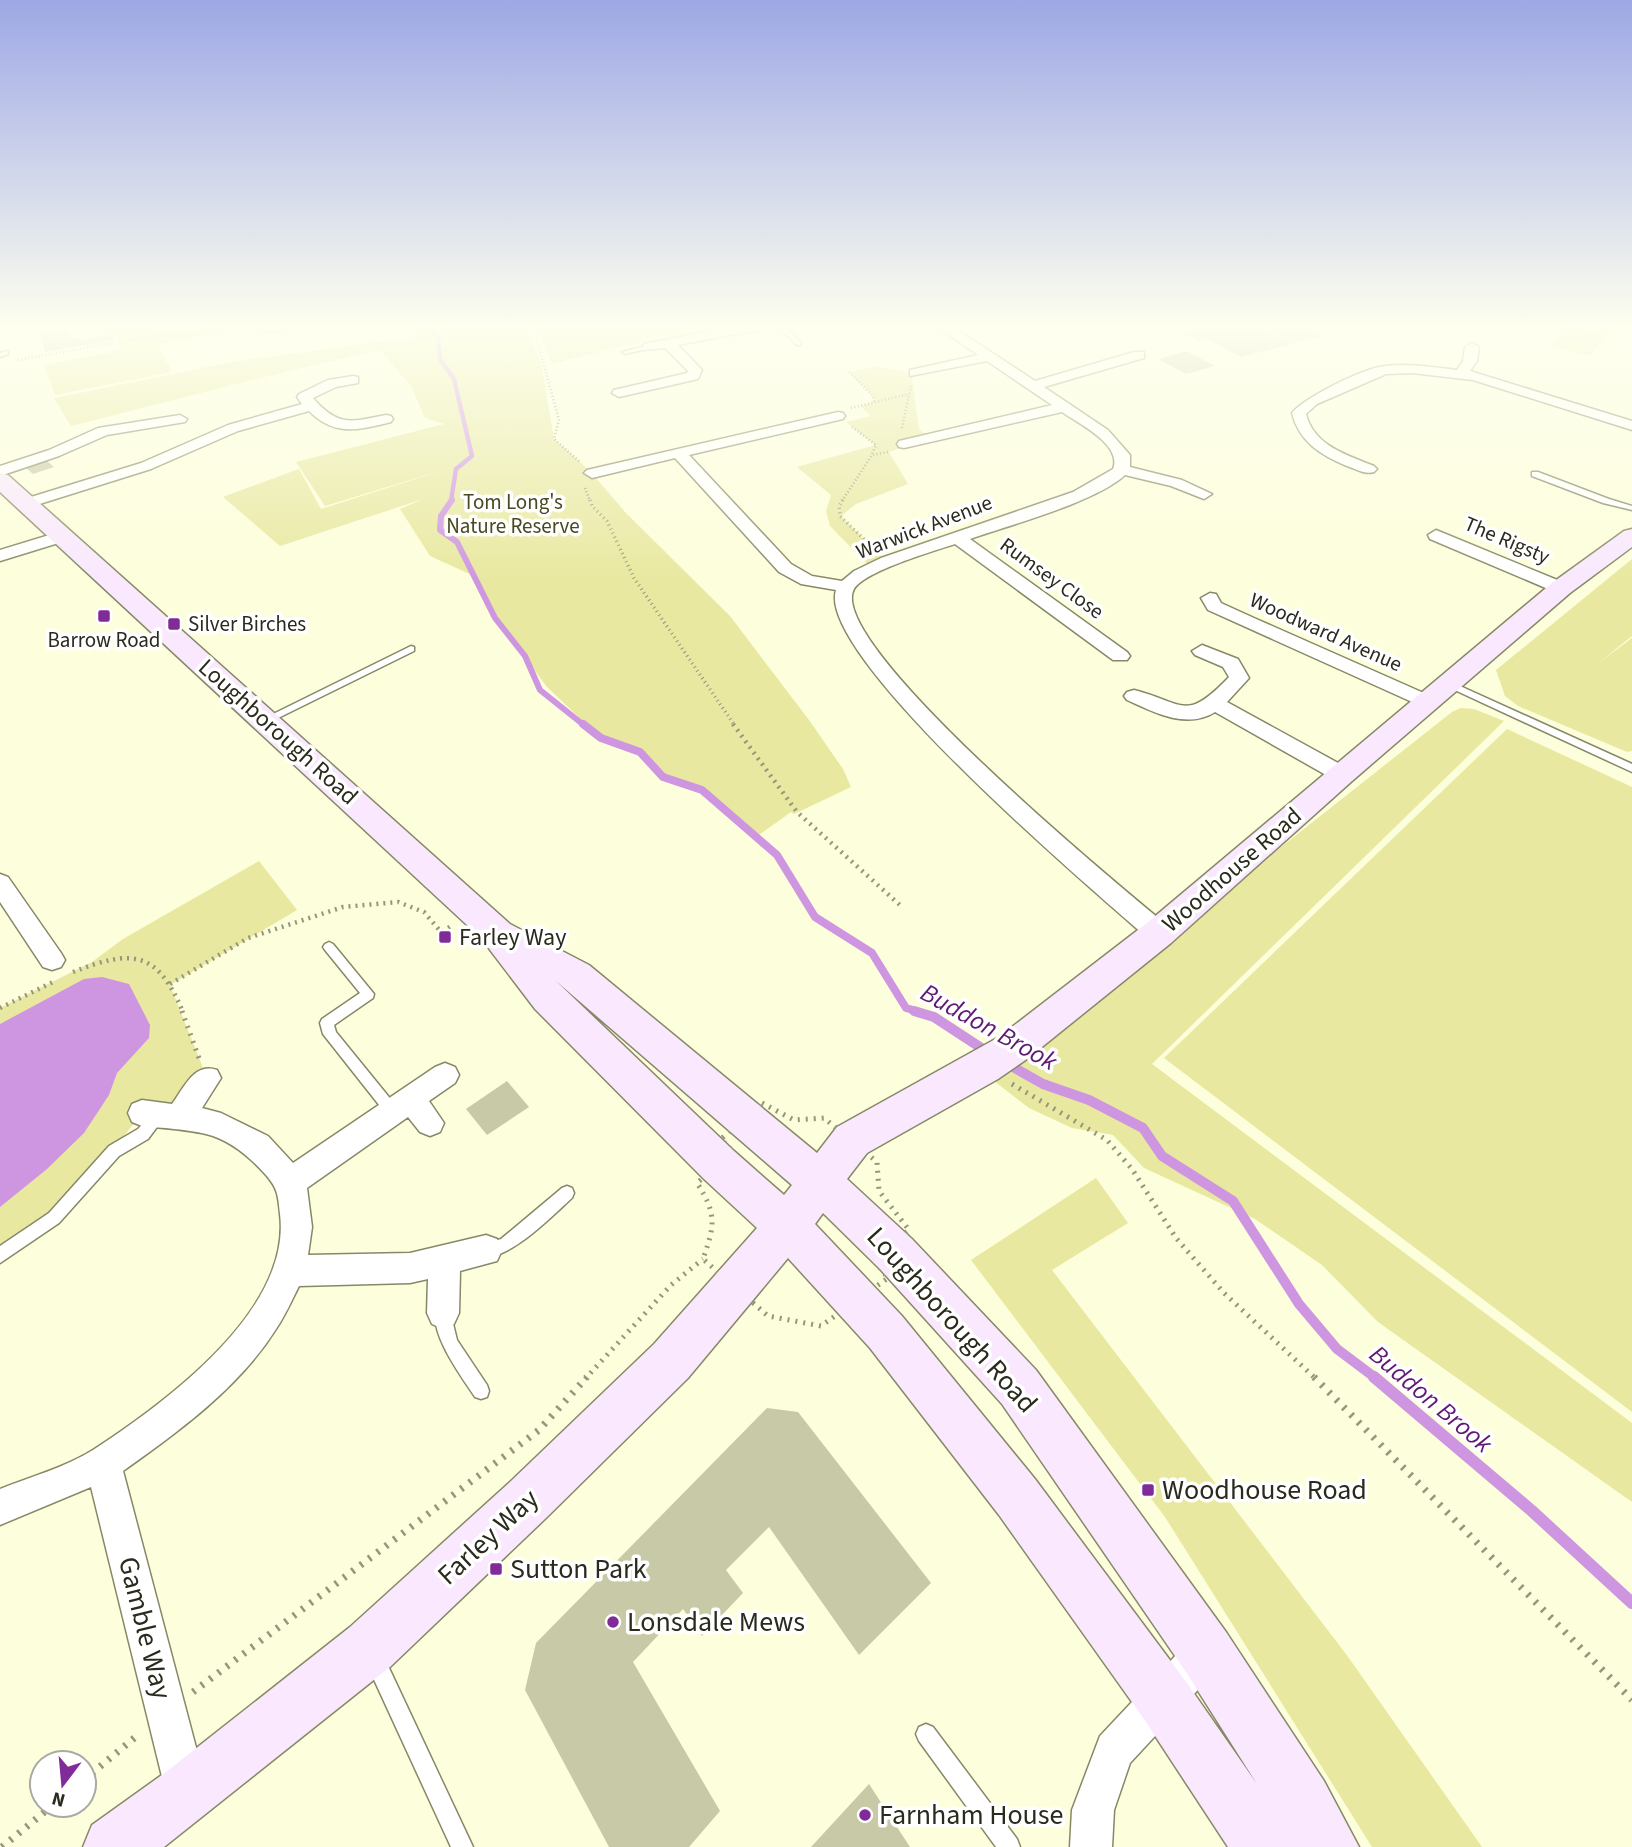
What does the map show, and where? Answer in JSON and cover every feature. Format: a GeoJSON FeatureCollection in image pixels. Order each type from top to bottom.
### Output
{"type":"FeatureCollection","features":[{"type":"Feature","properties":{"kind":"street"},"geometry":{"type":"LineString","coordinates":[[7,488],[146,466],[233,428],[293,411]]}},
{"type":"Feature","properties":{"kind":"street"},"geometry":{"type":"LineString","coordinates":[[315,411],[345,428],[386,419]]}},
{"type":"Feature","properties":{"kind":"street"},"geometry":{"type":"LineString","coordinates":[[904,444],[924,434],[1042,411]]}},
{"type":"Feature","properties":{"kind":"street"},"geometry":{"type":"LineString","coordinates":[[1070,411],[1117,444],[1125,463],[1123,470],[1177,483],[1204,494]]}},
{"type":"Feature","properties":{"kind":"street"},"geometry":{"type":"LineString","coordinates":[[1300,411],[1300,421],[1311,439],[1363,462]]}},
{"type":"Feature","properties":{"kind":"street"},"geometry":{"type":"LineString","coordinates":[[1585,411],[1632,426]]}},
{"type":"Feature","properties":{"kind":"street"},"geometry":{"type":"LineString","coordinates":[[592,473],[678,452],[820,427],[838,416]]}},
{"type":"Feature","properties":{"kind":"street"},"geometry":{"type":"LineString","coordinates":[[7,488],[54,453],[103,431],[183,417]]}},
{"type":"Feature","properties":{"kind":"street"},"geometry":{"type":"LineString","coordinates":[[678,452],[785,568],[807,580],[846,587]]}},
{"type":"Feature","properties":{"kind":"street","name":"Warwick Avenue"},"geometry":{"type":"LineString","coordinates":[[1123,470],[1079,495],[887,562],[857,577],[846,587],[842,597],[843,610],[861,642],[901,694],[970,764],[1159,933]]}},
{"type":"Feature","properties":{"kind":"street"},"geometry":{"type":"LineString","coordinates":[[1188,504],[1224,485]]}},
{"type":"Feature","properties":{"kind":"street","name":"Loughborough Road"},"geometry":{"type":"LineString","coordinates":[[7,488],[484,920],[548,998],[719,1165],[787,1226],[857,1299],[1017,1497],[1164,1699],[1265,1847]]}},
{"type":"Feature","properties":{"kind":"street","name":"The Rigsty"},"geometry":{"type":"LineString","coordinates":[[1436,534],[1561,588]]}},
{"type":"Feature","properties":{"kind":"street","name":"Woodhouse Road"},"geometry":{"type":"LineString","coordinates":[[819,1181],[852,1140],[995,1060],[1159,933],[1341,774],[1561,588],[1632,536]]}},
{"type":"Feature","properties":{"kind":"street"},"geometry":{"type":"LineString","coordinates":[[0,556],[59,537]]}},
{"type":"Feature","properties":{"kind":"street","name":"Rumsey Close"},"geometry":{"type":"LineString","coordinates":[[957,537],[1120,656]]}},
{"type":"Feature","properties":{"kind":"street","name":"Woodward Avenue"},"geometry":{"type":"LineString","coordinates":[[1210,598],[1214,606],[1247,622],[1438,693]]}},
{"type":"Feature","properties":{"kind":"street"},"geometry":{"type":"LineString","coordinates":[[1134,696],[1174,713],[1199,714],[1216,704],[1239,678],[1231,663],[1202,651]]}},
{"type":"Feature","properties":{"kind":"street"},"geometry":{"type":"LineString","coordinates":[[1216,704],[1341,774]]}},
{"type":"Feature","properties":{"kind":"street"},"geometry":{"type":"LineString","coordinates":[[0,883],[59,971]]}},
{"type":"Feature","properties":{"kind":"street","name":"Loughborough Road"},"geometry":{"type":"LineString","coordinates":[[484,920],[576,975],[819,1181],[896,1254],[1019,1387],[1206,1652],[1303,1802],[1328,1847]]}},
{"type":"Feature","properties":{"kind":"street"},"geometry":{"type":"LineString","coordinates":[[291,1182],[445,1075]]}},
{"type":"Feature","properties":{"kind":"street"},"geometry":{"type":"LineString","coordinates":[[160,1115],[207,1078]]}},
{"type":"Feature","properties":{"kind":"street"},"geometry":{"type":"LineString","coordinates":[[401,1105],[430,1123]]}},
{"type":"Feature","properties":{"kind":"street"},"geometry":{"type":"LineString","coordinates":[[0,1507],[103,1464],[167,1419],[235,1357],[265,1318],[290,1271],[297,1227],[291,1182],[258,1144],[211,1122],[160,1115]]}},
{"type":"Feature","properties":{"kind":"street","name":"Farley Way"},"geometry":{"type":"LineString","coordinates":[[114,1847],[187,1793],[370,1647],[529,1499],[671,1361],[787,1226],[819,1181]]}},
{"type":"Feature","properties":{"kind":"street"},"geometry":{"type":"LineString","coordinates":[[290,1271],[410,1268],[486,1250]]}},
{"type":"Feature","properties":{"kind":"street"},"geometry":{"type":"LineString","coordinates":[[443,1313],[445,1260]]}},
{"type":"Feature","properties":{"kind":"street","name":"Gamble Way"},"geometry":{"type":"LineString","coordinates":[[103,1464],[187,1793]]}},
{"type":"Feature","properties":{"kind":"street"},"geometry":{"type":"LineString","coordinates":[[1091,1847],[1093,1810],[1114,1750],[1206,1652]]}},
{"type":"Feature","properties":{"kind":"lane"},"geometry":{"type":"LineString","coordinates":[[1535,474],[1632,508]]}},
{"type":"Feature","properties":{"kind":"lane"},"geometry":{"type":"LineString","coordinates":[[266,720],[411,649]]}},
{"type":"Feature","properties":{"kind":"lane"},"geometry":{"type":"LineString","coordinates":[[1438,693],[1632,768]]}},
{"type":"Feature","properties":{"kind":"lane"},"geometry":{"type":"LineString","coordinates":[[329,947],[368,994],[327,1023],[330,1034],[401,1105]]}},
{"type":"Feature","properties":{"kind":"lane"},"geometry":{"type":"LineString","coordinates":[[0,1255],[54,1218],[114,1151],[142,1134],[160,1115]]}},
{"type":"Feature","properties":{"kind":"lane"},"geometry":{"type":"LineString","coordinates":[[486,1250],[505,1245],[567,1193]]}},
{"type":"Feature","properties":{"kind":"lane"},"geometry":{"type":"LineString","coordinates":[[443,1313],[450,1343],[481,1391]]}},
{"type":"Feature","properties":{"kind":"lane"},"geometry":{"type":"LineString","coordinates":[[370,1647],[462,1847]]}},
{"type":"Feature","properties":{"kind":"lane"},"geometry":{"type":"LineString","coordinates":[[926,1734],[1009,1847]]}},
{"type":"Feature","properties":{"kind":"path"},"geometry":{"type":"LineString","coordinates":[[557,411],[559,420],[554,439],[592,473],[582,482],[592,506],[607,522],[634,578],[719,704],[797,812],[901,906]]}},
{"type":"Feature","properties":{"kind":"path"},"geometry":{"type":"LineString","coordinates":[[844,411],[838,416],[876,445],[839,506],[839,511],[887,562]]}},
{"type":"Feature","properties":{"kind":"path"},"geometry":{"type":"LineString","coordinates":[[872,455],[908,447],[899,440],[905,411]]}},
{"type":"Feature","properties":{"kind":"path"},"geometry":{"type":"LineString","coordinates":[[170,984],[248,938],[343,907],[398,902],[424,912],[441,932],[484,920]]}},
{"type":"Feature","properties":{"kind":"path"},"geometry":{"type":"LineString","coordinates":[[0,1008],[59,971],[111,956],[131,956],[150,961],[178,996],[207,1078]]}},
{"type":"Feature","properties":{"kind":"path"},"geometry":{"type":"LineString","coordinates":[[995,1060],[1107,1140],[1132,1169],[1177,1238],[1224,1293],[1296,1359],[1632,1700]]}},
{"type":"Feature","properties":{"kind":"path"},"geometry":{"type":"LineString","coordinates":[[98,1768],[166,1712],[539,1430],[671,1285],[703,1259]]}},
{"type":"Feature","properties":{"kind":"path"},"geometry":{"type":"LineString","coordinates":[[2,1847],[36,1819]]}},
{"type":"Feature","properties":{"kind":"green space","name":"Tom Long's Nature Reserve"},"geometry":{"type":"Polygon","coordinates":[[[62,411],[129,411],[71,426],[62,411]]]}},
{"type":"Feature","properties":{"kind":"green space","name":"Tom Long's Nature Reserve"},"geometry":{"type":"Polygon","coordinates":[[[422,411],[549,411],[554,439],[590,471],[626,513],[730,616],[809,720],[843,769],[851,787],[794,814],[791,812],[756,837],[709,796],[663,777],[640,752],[601,738],[547,687],[493,614],[474,576],[430,556],[400,509],[423,499],[280,546],[223,497],[299,469],[321,509],[453,467],[325,506],[296,462],[444,424],[425,418],[422,411]]]}},
{"type":"Feature","properties":{"kind":"green space"},"geometry":{"type":"Polygon","coordinates":[[[866,411],[917,411],[919,429],[930,438],[889,452],[908,484],[856,504],[841,516],[887,562],[872,569],[830,526],[826,511],[831,495],[797,467],[875,445],[846,422],[871,416],[866,411]]]}},
{"type":"Feature","properties":{"kind":"green space"},"geometry":{"type":"Polygon","coordinates":[[[1632,559],[1632,636],[1596,665],[1632,638],[1632,751],[1627,752],[1518,706],[1505,696],[1496,670],[1632,559]]]}},
{"type":"Feature","properties":{"kind":"green space"},"geometry":{"type":"Polygon","coordinates":[[[1461,708],[1474,709],[1504,721],[1152,1064],[1632,1423],[1632,1502],[1378,1322],[1322,1265],[1255,1219],[1144,1168],[1113,1135],[1072,1128],[1029,1108],[985,1074],[1015,1057],[1452,712],[1461,708]]]}},
{"type":"Feature","properties":{"kind":"green space"},"geometry":{"type":"Polygon","coordinates":[[[1507,729],[1632,787],[1632,1412],[1164,1058],[1507,729]]]}},
{"type":"Feature","properties":{"kind":"green space"},"geometry":{"type":"Polygon","coordinates":[[[259,861],[297,910],[170,985],[207,1078],[180,1116],[142,1113],[98,1169],[54,1218],[0,1255],[0,1008],[92,962],[123,939],[259,861]]]}},
{"type":"Feature","properties":{"kind":"green space"},"geometry":{"type":"Polygon","coordinates":[[[1096,1178],[1128,1223],[1052,1270],[1346,1654],[1482,1847],[1372,1847],[1165,1517],[971,1260],[1096,1178]]]}},
{"type":"Feature","properties":{"kind":"shaded area"},"geometry":{"type":"Polygon","coordinates":[[[102,977],[129,984],[150,1025],[149,1038],[117,1073],[109,1095],[84,1133],[47,1169],[0,1207],[0,1024],[84,979],[102,977]]]}},
{"type":"Feature","properties":{"kind":"building"},"geometry":{"type":"Polygon","coordinates":[[[46,460],[54,467],[33,474],[24,466],[46,460]]]}},
{"type":"Feature","properties":{"kind":"building"},"geometry":{"type":"Polygon","coordinates":[[[507,1081],[529,1107],[487,1135],[466,1109],[507,1081]]]}},
{"type":"Feature","properties":{"kind":"building","name":"Lonsdale Mews"},"geometry":{"type":"Polygon","coordinates":[[[767,1408],[798,1412],[931,1583],[859,1655],[769,1527],[726,1570],[743,1593],[702,1636],[683,1609],[633,1662],[720,1811],[689,1847],[609,1847],[525,1690],[536,1643],[767,1408]]]}},
{"type":"Feature","properties":{"kind":"building","name":"Farnham House"},"geometry":{"type":"Polygon","coordinates":[[[869,1784],[910,1847],[811,1847],[869,1784]]]}},
{"type":"Feature","properties":{"kind":"waterway","name":"Buddon Brook"},"geometry":{"type":"LineString","coordinates":[[451,501],[456,469],[472,456],[462,411]]}},
{"type":"Feature","properties":{"kind":"waterway","name":"Buddon Brook"},"geometry":{"type":"LineString","coordinates":[[452,500],[441,516],[440,530],[457,542],[495,618],[525,656],[540,690],[585,726]]}},
{"type":"Feature","properties":{"kind":"waterway","name":"Buddon Brook"},"geometry":{"type":"LineString","coordinates":[[583,724],[601,738],[640,752],[663,777],[702,790],[777,855],[815,917],[872,953],[906,1008],[920,1012]]}},
{"type":"Feature","properties":{"kind":"waterway","name":"Buddon Brook"},"geometry":{"type":"LineString","coordinates":[[914,1011],[934,1017],[989,1053]]}},
{"type":"Feature","properties":{"kind":"waterway","name":"Buddon Brook"},"geometry":{"type":"LineString","coordinates":[[1006,1063],[1043,1084],[1089,1100],[1143,1128],[1162,1156],[1233,1201],[1299,1304],[1337,1349],[1377,1379]]}},
{"type":"Feature","properties":{"kind":"waterway","name":"Buddon Brook"},"geometry":{"type":"LineString","coordinates":[[1374,1377],[1532,1511],[1632,1603]]}},
{"type":"Feature","properties":{"kind":"place","name":"Barrow Road"},"geometry":{"type":"Point","coordinates":[104,616]}},
{"type":"Feature","properties":{"kind":"place","name":"Silver Birches"},"geometry":{"type":"Point","coordinates":[174,624]}},
{"type":"Feature","properties":{"kind":"place","name":"Farley Way"},"geometry":{"type":"Point","coordinates":[445,937]}},
{"type":"Feature","properties":{"kind":"place","name":"Woodhouse Road"},"geometry":{"type":"Point","coordinates":[1148,1490]}},
{"type":"Feature","properties":{"kind":"place","name":"Sutton Park"},"geometry":{"type":"Point","coordinates":[496,1569]}},
{"type":"Feature","properties":{"kind":"place","name":"Lonsdale Mews"},"geometry":{"type":"Point","coordinates":[613,1622]}},
{"type":"Feature","properties":{"kind":"place","name":"Farnham House"},"geometry":{"type":"Point","coordinates":[865,1815]}}]}
